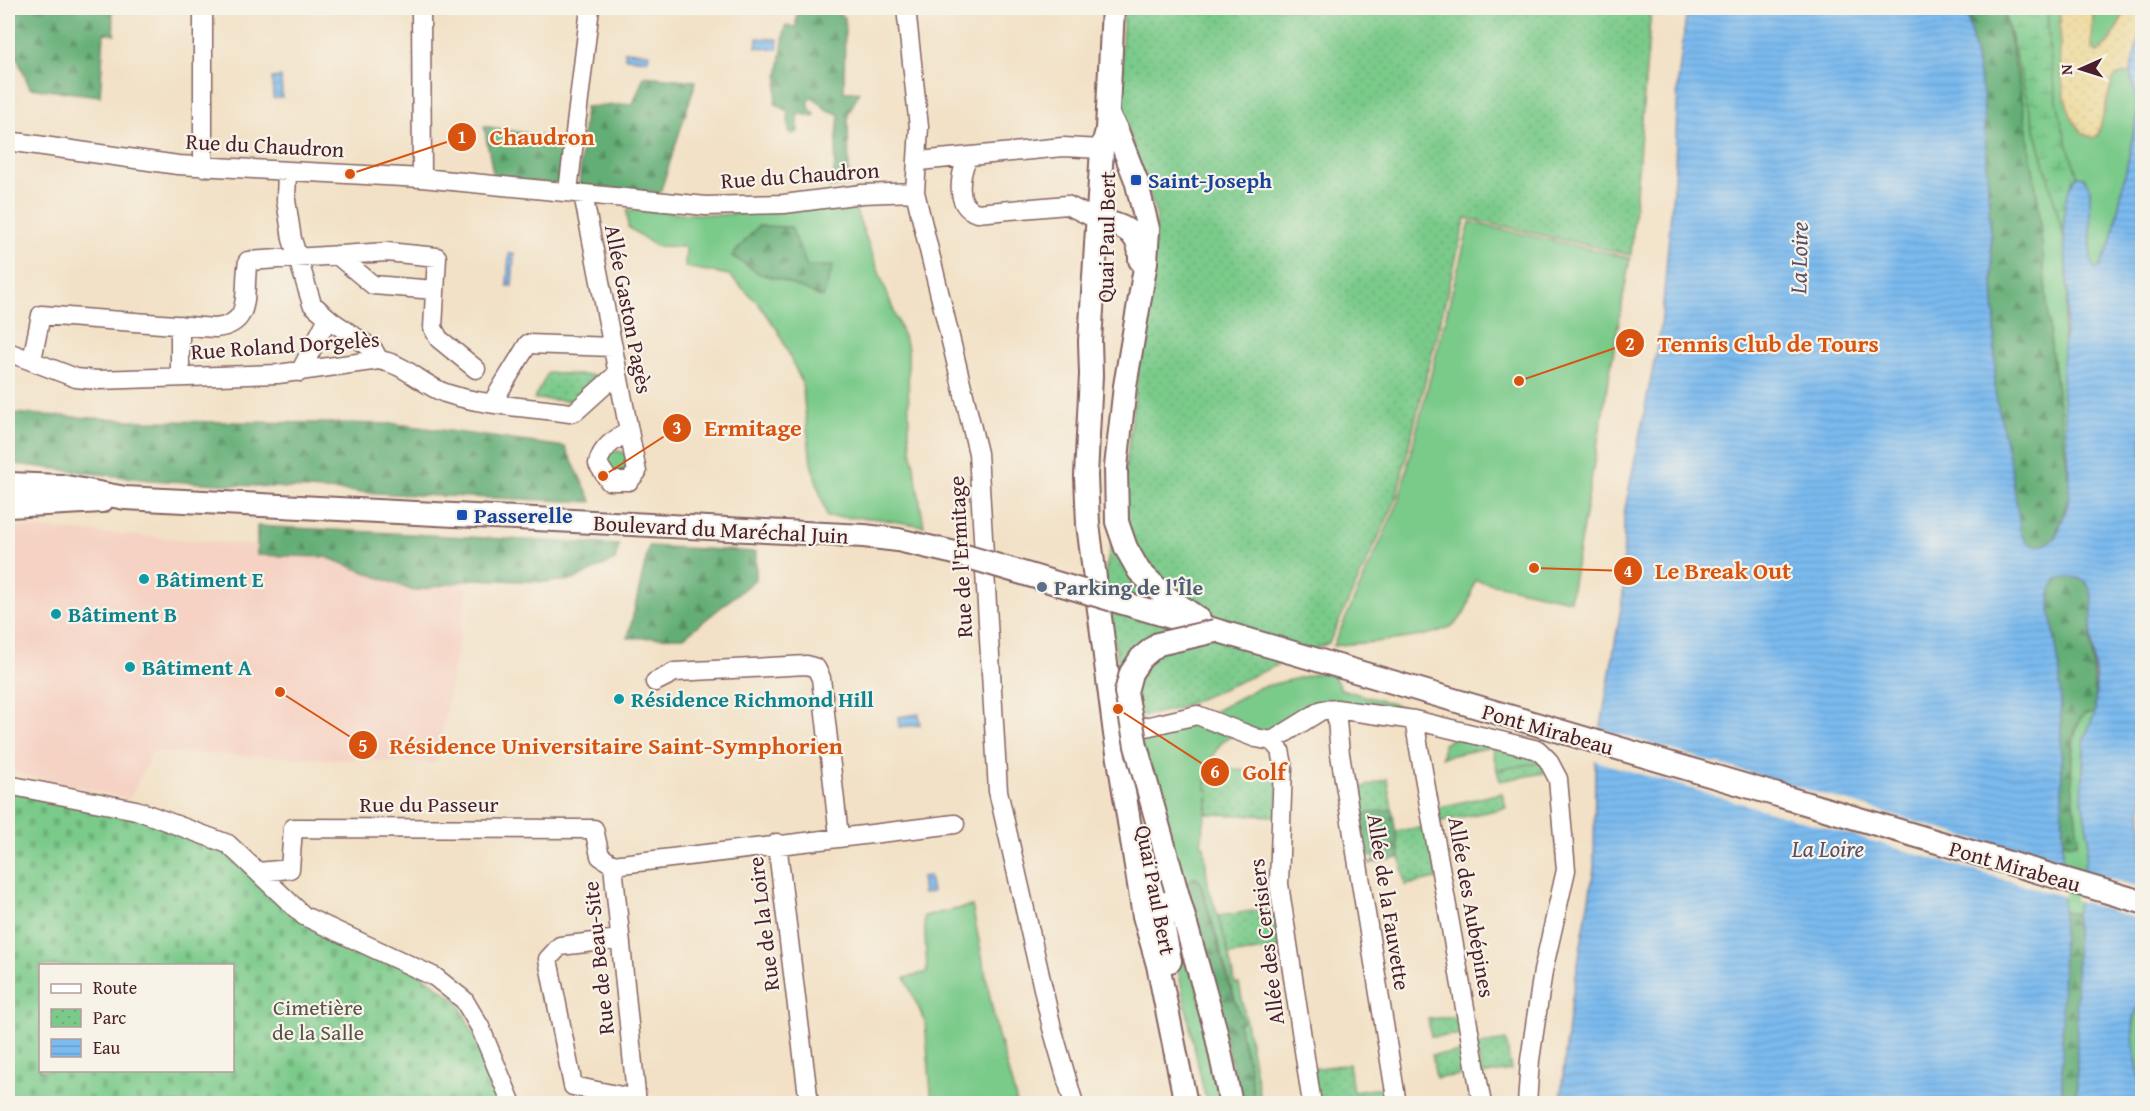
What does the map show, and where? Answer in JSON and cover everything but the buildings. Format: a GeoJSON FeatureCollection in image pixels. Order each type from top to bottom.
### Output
{"type":"FeatureCollection","features":[{"type":"Feature","properties":{"kind":"main road","name":"Quai Paul Bert"},"geometry":{"type":"LineString","coordinates":[[1113,8],[1105,133],[1104,221],[1110,269],[1105,313],[1091,375],[1086,476],[1088,516],[1144,916],[1190,1100]]}},
{"type":"Feature","properties":{"kind":"main road"},"geometry":{"type":"LineString","coordinates":[[1105,133],[1127,156],[1146,214],[1148,243],[1125,386],[1116,467],[1117,522],[1126,548],[1140,571],[1164,595],[1215,631]]}},
{"type":"Feature","properties":{"kind":"main road"},"geometry":{"type":"LineString","coordinates":[[1104,221],[1128,229],[1139,242],[1138,303]]}},
{"type":"Feature","properties":{"kind":"main road","name":"Boulevard du Maréchal Juin"},"geometry":{"type":"LineString","coordinates":[[8,484],[61,486],[125,498],[864,536],[898,540],[955,553]]}},
{"type":"Feature","properties":{"kind":"main road","name":"Boulevard du Maréchal Juin"},"geometry":{"type":"LineString","coordinates":[[8,506],[86,503],[125,498]]}},
{"type":"Feature","properties":{"kind":"main road","name":"Pont Mirabeau"},"geometry":{"type":"LineString","coordinates":[[955,553],[2142,902]]}},
{"type":"Feature","properties":{"kind":"main road"},"geometry":{"type":"LineString","coordinates":[[1215,631],[1158,644],[1141,658],[1131,673],[1126,692],[1136,746],[1215,1028],[1231,1104]]}},
{"type":"Feature","properties":{"kind":"street"},"geometry":{"type":"LineString","coordinates":[[203,167],[204,8]]}},
{"type":"Feature","properties":{"kind":"street"},"geometry":{"type":"LineString","coordinates":[[421,8],[422,178]]}},
{"type":"Feature","properties":{"kind":"street","name":"Allée Gaston Pagès"},"geometry":{"type":"LineString","coordinates":[[590,8],[575,192],[613,347],[629,432]]}},
{"type":"Feature","properties":{"kind":"street","name":"Rue de l'Ermitage"},"geometry":{"type":"LineString","coordinates":[[906,8],[919,127],[919,161],[915,192],[978,453],[993,753],[998,791],[1052,1028],[1074,1104]]}},
{"type":"Feature","properties":{"kind":"street"},"geometry":{"type":"LineString","coordinates":[[919,161],[1062,147],[1105,133]]}},
{"type":"Feature","properties":{"kind":"street","name":"Rue du Chaudron"},"geometry":{"type":"LineString","coordinates":[[8,141],[203,167],[422,178],[706,206],[784,204],[861,194],[915,192]]}},
{"type":"Feature","properties":{"kind":"street"},"geometry":{"type":"LineString","coordinates":[[967,158],[961,173],[961,192],[962,202],[968,210],[977,213],[1067,206],[1104,221]]}},
{"type":"Feature","properties":{"kind":"street"},"geometry":{"type":"LineString","coordinates":[[287,171],[286,200],[292,239],[312,304],[373,349],[379,360]]}},
{"type":"Feature","properties":{"kind":"street"},"geometry":{"type":"LineString","coordinates":[[32,360],[41,315],[180,325],[230,326],[238,321],[244,309],[248,261],[297,256],[387,252],[437,257],[433,328],[439,339],[476,369]]}},
{"type":"Feature","properties":{"kind":"street"},"geometry":{"type":"LineString","coordinates":[[337,255],[373,285],[435,290]]}},
{"type":"Feature","properties":{"kind":"street"},"geometry":{"type":"LineString","coordinates":[[300,372],[328,318]]}},
{"type":"Feature","properties":{"kind":"street"},"geometry":{"type":"LineString","coordinates":[[180,325],[180,376]]}},
{"type":"Feature","properties":{"kind":"street"},"geometry":{"type":"LineString","coordinates":[[492,403],[528,345],[613,347]]}},
{"type":"Feature","properties":{"kind":"street","name":"Rue Roland Dorgelès"},"geometry":{"type":"LineString","coordinates":[[8,352],[76,378],[89,380],[300,372],[379,360],[394,363],[442,392],[492,403],[570,413],[576,411],[618,373]]}},
{"type":"Feature","properties":{"kind":"street"},"geometry":{"type":"LineString","coordinates":[[655,682],[675,672],[807,664],[816,668],[820,678],[839,836]]}},
{"type":"Feature","properties":{"kind":"street"},"geometry":{"type":"LineString","coordinates":[[1119,733],[1197,715],[1256,738],[1272,741],[1322,710],[1336,709],[1414,720],[1538,750],[1548,760],[1558,779],[1566,870],[1543,971],[1530,1060],[1527,1104]]}},
{"type":"Feature","properties":{"kind":"street","name":"Allée de la Fauvette"},"geometry":{"type":"LineString","coordinates":[[1336,709],[1340,754],[1397,1104]]}},
{"type":"Feature","properties":{"kind":"street","name":"Allée des Aubépines"},"geometry":{"type":"LineString","coordinates":[[1414,720],[1482,1104]]}},
{"type":"Feature","properties":{"kind":"street","name":"Allée des Cerisiers"},"geometry":{"type":"LineString","coordinates":[[1272,741],[1280,750],[1283,765],[1279,884],[1312,1104]]}},
{"type":"Feature","properties":{"kind":"street"},"geometry":{"type":"LineString","coordinates":[[8,785],[136,810],[228,844],[304,916],[435,977],[464,1000],[480,1027],[512,1104]]}},
{"type":"Feature","properties":{"kind":"street","name":"Rue de la Loire"},"geometry":{"type":"LineString","coordinates":[[809,1104],[777,843],[955,824]]}},
{"type":"Feature","properties":{"kind":"street","name":"Rue du Passeur"},"geometry":{"type":"LineString","coordinates":[[258,872],[290,868],[293,828],[594,829],[600,856],[613,865]]}},
{"type":"Feature","properties":{"kind":"street","name":"Rue de Beau-Site"},"geometry":{"type":"LineString","coordinates":[[637,1101],[613,865],[777,843]]}},
{"type":"Feature","properties":{"kind":"street"},"geometry":{"type":"LineString","coordinates":[[620,939],[560,946],[548,959],[573,1086],[637,1101]]}},
{"type":"Feature","properties":{"kind":"shaded area"},"geometry":{"type":"Polygon","coordinates":[[[8,526],[309,549],[463,575],[463,588],[468,588],[436,763],[152,752],[130,799],[8,771],[8,526]]]}},
{"type":"Feature","properties":{"kind":"green space"},"geometry":{"type":"Polygon","coordinates":[[[8,8],[111,8],[115,34],[104,33],[100,96],[30,88],[8,37],[8,8]]]}},
{"type":"Feature","properties":{"kind":"green space"},"geometry":{"type":"Polygon","coordinates":[[[797,8],[831,8],[845,18],[844,92],[859,92],[848,115],[849,185],[828,188],[834,172],[839,114],[828,111],[813,97],[810,98],[809,107],[815,114],[813,117],[798,113],[798,132],[792,134],[789,131],[788,111],[775,103],[785,26],[796,27],[797,8]]]}},
{"type":"Feature","properties":{"kind":"green space"},"geometry":{"type":"Polygon","coordinates":[[[1124,8],[1651,8],[1631,255],[1466,218],[1395,502],[1329,643],[1176,709],[1138,717],[1119,671],[1104,577],[1122,497],[1157,217],[1118,99],[1124,8]]]}},
{"type":"Feature","properties":{"kind":"green space"},"geometry":{"type":"Polygon","coordinates":[[[1966,8],[2003,8],[2021,92],[2038,202],[2051,348],[2070,493],[2055,538],[2044,545],[2035,546],[2027,543],[2021,534],[1995,392],[1995,320],[1983,95],[1966,8]]]}},
{"type":"Feature","properties":{"kind":"green space"},"geometry":{"type":"Polygon","coordinates":[[[2003,8],[2060,8],[2060,44],[2098,135],[2112,81],[2118,75],[2130,72],[2138,111],[2112,240],[2100,267],[2095,269],[2091,260],[2090,189],[2084,177],[2066,209],[2064,238],[2068,297],[2063,328],[2068,470],[2051,348],[2038,202],[2021,92],[2003,8]]]}},
{"type":"Feature","properties":{"kind":"green space"},"geometry":{"type":"Polygon","coordinates":[[[2003,8],[2047,8],[2055,93],[2078,176],[2072,181],[2064,238],[2003,8]]]}},
{"type":"Feature","properties":{"kind":"green space"},"geometry":{"type":"Polygon","coordinates":[[[2093,8],[2127,8],[2111,40],[2099,53],[2092,48],[2093,8]]]}},
{"type":"Feature","properties":{"kind":"green space"},"geometry":{"type":"Polygon","coordinates":[[[644,76],[696,81],[660,193],[579,185],[585,107],[633,104],[644,76]]]}},
{"type":"Feature","properties":{"kind":"green space"},"geometry":{"type":"Polygon","coordinates":[[[484,126],[564,140],[558,184],[494,178],[484,126]]]}},
{"type":"Feature","properties":{"kind":"green space"},"geometry":{"type":"Polygon","coordinates":[[[854,206],[908,349],[909,436],[924,526],[873,518],[827,517],[811,463],[802,383],[777,329],[757,302],[729,275],[685,267],[686,247],[656,246],[628,227],[627,210],[717,215],[854,206]]]}},
{"type":"Feature","properties":{"kind":"green space"},"geometry":{"type":"Polygon","coordinates":[[[1470,222],[1630,258],[1570,600],[1475,580],[1464,613],[1448,628],[1434,633],[1399,639],[1333,646],[1398,503],[1470,222]]]}},
{"type":"Feature","properties":{"kind":"green space"},"geometry":{"type":"Polygon","coordinates":[[[758,226],[791,227],[807,266],[833,266],[823,298],[779,279],[760,274],[732,256],[758,226]]]}},
{"type":"Feature","properties":{"kind":"green space"},"geometry":{"type":"Polygon","coordinates":[[[548,373],[600,376],[574,401],[534,399],[548,373]]]}},
{"type":"Feature","properties":{"kind":"green space"},"geometry":{"type":"Polygon","coordinates":[[[8,413],[145,421],[396,424],[565,447],[592,502],[394,494],[150,480],[8,463],[8,413]]]}},
{"type":"Feature","properties":{"kind":"green space"},"geometry":{"type":"Polygon","coordinates":[[[617,451],[625,454],[628,462],[625,470],[617,473],[609,470],[606,462],[609,454],[617,451]]]}},
{"type":"Feature","properties":{"kind":"green space"},"geometry":{"type":"Polygon","coordinates":[[[257,526],[619,545],[615,560],[573,580],[546,582],[473,579],[414,591],[326,557],[257,555],[257,526]]]}},
{"type":"Feature","properties":{"kind":"green space"},"geometry":{"type":"Polygon","coordinates":[[[649,546],[756,552],[756,579],[684,637],[628,638],[649,546]]]}},
{"type":"Feature","properties":{"kind":"green space"},"geometry":{"type":"Polygon","coordinates":[[[2067,577],[2084,581],[2092,596],[2091,638],[2095,702],[2095,713],[2084,714],[2073,738],[2072,772],[2078,836],[2077,843],[2071,844],[2063,841],[2060,671],[2050,608],[2051,590],[2057,579],[2067,577]]]}},
{"type":"Feature","properties":{"kind":"green space"},"geometry":{"type":"Polygon","coordinates":[[[1330,670],[1341,689],[1406,708],[1405,713],[1325,700],[1270,735],[1215,716],[1215,711],[1258,688],[1330,670]]]}},
{"type":"Feature","properties":{"kind":"green space"},"geometry":{"type":"Polygon","coordinates":[[[2095,713],[2084,739],[2082,802],[2089,838],[2076,914],[2062,910],[2063,841],[2071,844],[2072,756],[2078,724],[2084,714],[2095,713]]]}},
{"type":"Feature","properties":{"kind":"green space"},"geometry":{"type":"Polygon","coordinates":[[[1199,722],[1236,735],[1222,743],[1210,765],[1206,790],[1209,790],[1201,844],[1204,846],[1208,886],[1224,935],[1235,984],[1239,984],[1261,1103],[1255,1103],[1249,1066],[1238,1023],[1242,1022],[1200,881],[1183,891],[1138,735],[1199,722]]]}},
{"type":"Feature","properties":{"kind":"green space"},"geometry":{"type":"Polygon","coordinates":[[[1455,737],[1539,759],[1542,762],[1497,770],[1492,747],[1442,757],[1444,744],[1455,737]]]}},
{"type":"Feature","properties":{"kind":"green space"},"geometry":{"type":"Polygon","coordinates":[[[1542,762],[1544,773],[1500,781],[1497,770],[1542,762]]]}},
{"type":"Feature","properties":{"kind":"green space"},"geometry":{"type":"Polygon","coordinates":[[[1207,768],[1279,771],[1277,816],[1207,814],[1209,790],[1206,790],[1207,768]]]}},
{"type":"Feature","properties":{"kind":"green space"},"geometry":{"type":"Polygon","coordinates":[[[1387,779],[1392,809],[1356,815],[1352,791],[1387,779]]]}},
{"type":"Feature","properties":{"kind":"green space","name":"Cimetière de la Salle"},"geometry":{"type":"Polygon","coordinates":[[[8,791],[133,814],[225,848],[265,887],[422,975],[458,1002],[507,1103],[8,1104],[8,791]]]}},
{"type":"Feature","properties":{"kind":"green space"},"geometry":{"type":"Polygon","coordinates":[[[1502,793],[1506,808],[1437,822],[1435,808],[1502,793]]]}},
{"type":"Feature","properties":{"kind":"green space"},"geometry":{"type":"Polygon","coordinates":[[[1392,809],[1400,858],[1367,864],[1375,861],[1374,856],[1363,858],[1356,815],[1392,809]]]}},
{"type":"Feature","properties":{"kind":"green space"},"geometry":{"type":"Polygon","coordinates":[[[1430,826],[1437,879],[1405,885],[1396,831],[1430,826]]]}},
{"type":"Feature","properties":{"kind":"green space"},"geometry":{"type":"Polygon","coordinates":[[[1195,877],[1200,881],[1229,985],[1243,1022],[1238,1023],[1249,1066],[1255,1103],[1242,1103],[1183,891],[1188,881],[1195,877]]]}},
{"type":"Feature","properties":{"kind":"green space"},"geometry":{"type":"Polygon","coordinates":[[[1171,897],[1209,1031],[1220,1096],[1214,1100],[1208,1099],[1204,1093],[1169,928],[1171,897]]]}},
{"type":"Feature","properties":{"kind":"green space"},"geometry":{"type":"Polygon","coordinates":[[[972,906],[997,1032],[1017,1103],[932,1103],[925,1022],[905,978],[927,972],[924,916],[972,906]]]}},
{"type":"Feature","properties":{"kind":"green space"},"geometry":{"type":"Polygon","coordinates":[[[1279,907],[1286,947],[1229,955],[1218,916],[1279,907]]]}},
{"type":"Feature","properties":{"kind":"green space"},"geometry":{"type":"Polygon","coordinates":[[[2062,910],[2076,914],[2077,1089],[2074,1096],[2066,1096],[2062,1090],[2062,910]]]}},
{"type":"Feature","properties":{"kind":"green space"},"geometry":{"type":"Polygon","coordinates":[[[2142,997],[2142,1090],[2134,1055],[2133,1031],[2134,1019],[2142,997]]]}},
{"type":"Feature","properties":{"kind":"green space"},"geometry":{"type":"Polygon","coordinates":[[[1464,1016],[1467,1034],[1431,1037],[1428,1019],[1464,1016]]]}},
{"type":"Feature","properties":{"kind":"green space"},"geometry":{"type":"Polygon","coordinates":[[[1506,1040],[1511,1070],[1481,1075],[1476,1045],[1506,1040]]]}},
{"type":"Feature","properties":{"kind":"green space"},"geometry":{"type":"Polygon","coordinates":[[[1470,1052],[1473,1074],[1436,1078],[1432,1055],[1470,1052]]]}},
{"type":"Feature","properties":{"kind":"green space"},"geometry":{"type":"Polygon","coordinates":[[[1349,1064],[1353,1092],[1391,1086],[1394,1103],[1317,1103],[1312,1069],[1349,1064]]]}},
{"type":"Feature","properties":{"kind":"sand"},"geometry":{"type":"Polygon","coordinates":[[[2060,8],[2093,8],[2092,48],[2098,53],[2111,40],[2127,8],[2142,8],[2142,27],[2130,72],[2118,75],[2112,81],[2098,135],[2093,138],[2081,131],[2072,118],[2066,100],[2060,60],[2060,8]]]}},
{"type":"Feature","properties":{"kind":"water","name":"La Loire"},"geometry":{"type":"Polygon","coordinates":[[[1687,8],[1966,8],[1983,95],[1995,320],[1995,392],[2011,466],[2021,534],[2027,543],[2035,546],[2044,545],[2055,538],[2069,497],[2062,377],[2068,295],[2064,232],[2066,200],[2070,186],[2078,176],[2084,177],[2090,189],[2091,260],[2095,269],[2100,267],[2112,239],[2138,111],[2130,72],[2142,25],[2142,997],[2136,1010],[2133,1037],[2142,1103],[1560,1104],[1569,1016],[1594,869],[1595,762],[1623,595],[1624,514],[1661,327],[1675,166],[1678,81],[1687,8]],[[2078,578],[2057,579],[2051,590],[2050,608],[2060,671],[2063,841],[2062,1090],[2066,1095],[2074,1096],[2077,1089],[2076,914],[2089,838],[2082,802],[2084,739],[2095,713],[2096,681],[2091,627],[2093,597],[2087,583],[2078,578]]]}},
{"type":"Feature","properties":{"kind":"water"},"geometry":{"type":"Polygon","coordinates":[[[757,38],[778,39],[777,49],[756,47],[757,38]]]}},
{"type":"Feature","properties":{"kind":"water"},"geometry":{"type":"Polygon","coordinates":[[[625,51],[649,53],[648,60],[625,58],[625,51]]]}},
{"type":"Feature","properties":{"kind":"water"},"geometry":{"type":"Polygon","coordinates":[[[281,77],[282,97],[273,98],[272,78],[281,77]]]}},
{"type":"Feature","properties":{"kind":"water"},"geometry":{"type":"Polygon","coordinates":[[[509,254],[514,254],[512,286],[507,286],[509,254]]]}},
{"type":"Feature","properties":{"kind":"water"},"geometry":{"type":"Polygon","coordinates":[[[919,714],[920,725],[899,727],[898,717],[919,714]]]}},
{"type":"Feature","properties":{"kind":"water"},"geometry":{"type":"Polygon","coordinates":[[[929,876],[932,892],[923,894],[921,877],[929,876]]]}},
{"type":"Feature","properties":{"kind":"pier"},"geometry":{"type":"Polygon","coordinates":[[[1598,728],[2066,866],[2065,897],[1592,760],[1598,728]]]}},
{"type":"Feature","properties":{"kind":"pier"},"geometry":{"type":"Polygon","coordinates":[[[2079,870],[2142,888],[2142,920],[2074,900],[2079,870]]]}},
{"type":"Feature","properties":{"kind":"place","name":"Chaudron"},"geometry":{"type":"Point","coordinates":[350,174]}},
{"type":"Feature","properties":{"kind":"place","name":"Saint-Joseph"},"geometry":{"type":"Point","coordinates":[1136,180]}},
{"type":"Feature","properties":{"kind":"place","name":"Tennis Club de Tours"},"geometry":{"type":"Point","coordinates":[1519,381]}},
{"type":"Feature","properties":{"kind":"place","name":"Ermitage"},"geometry":{"type":"Point","coordinates":[603,476]}},
{"type":"Feature","properties":{"kind":"place","name":"Passerelle"},"geometry":{"type":"Point","coordinates":[462,515]}},
{"type":"Feature","properties":{"kind":"place","name":"Le Break Out"},"geometry":{"type":"Point","coordinates":[1534,568]}},
{"type":"Feature","properties":{"kind":"place","name":"Bâtiment E"},"geometry":{"type":"Point","coordinates":[144,579]}},
{"type":"Feature","properties":{"kind":"place","name":"Parking de l'Île"},"geometry":{"type":"Point","coordinates":[1042,587]}},
{"type":"Feature","properties":{"kind":"place","name":"Bâtiment B"},"geometry":{"type":"Point","coordinates":[56,614]}},
{"type":"Feature","properties":{"kind":"place","name":"Bâtiment A"},"geometry":{"type":"Point","coordinates":[130,667]}},
{"type":"Feature","properties":{"kind":"place","name":"Résidence Universitaire Saint-Symphorien"},"geometry":{"type":"Point","coordinates":[280,692]}},
{"type":"Feature","properties":{"kind":"place","name":"Résidence Richmond Hill"},"geometry":{"type":"Point","coordinates":[619,699]}},
{"type":"Feature","properties":{"kind":"place","name":"Golf"},"geometry":{"type":"Point","coordinates":[1118,709]}}]}
